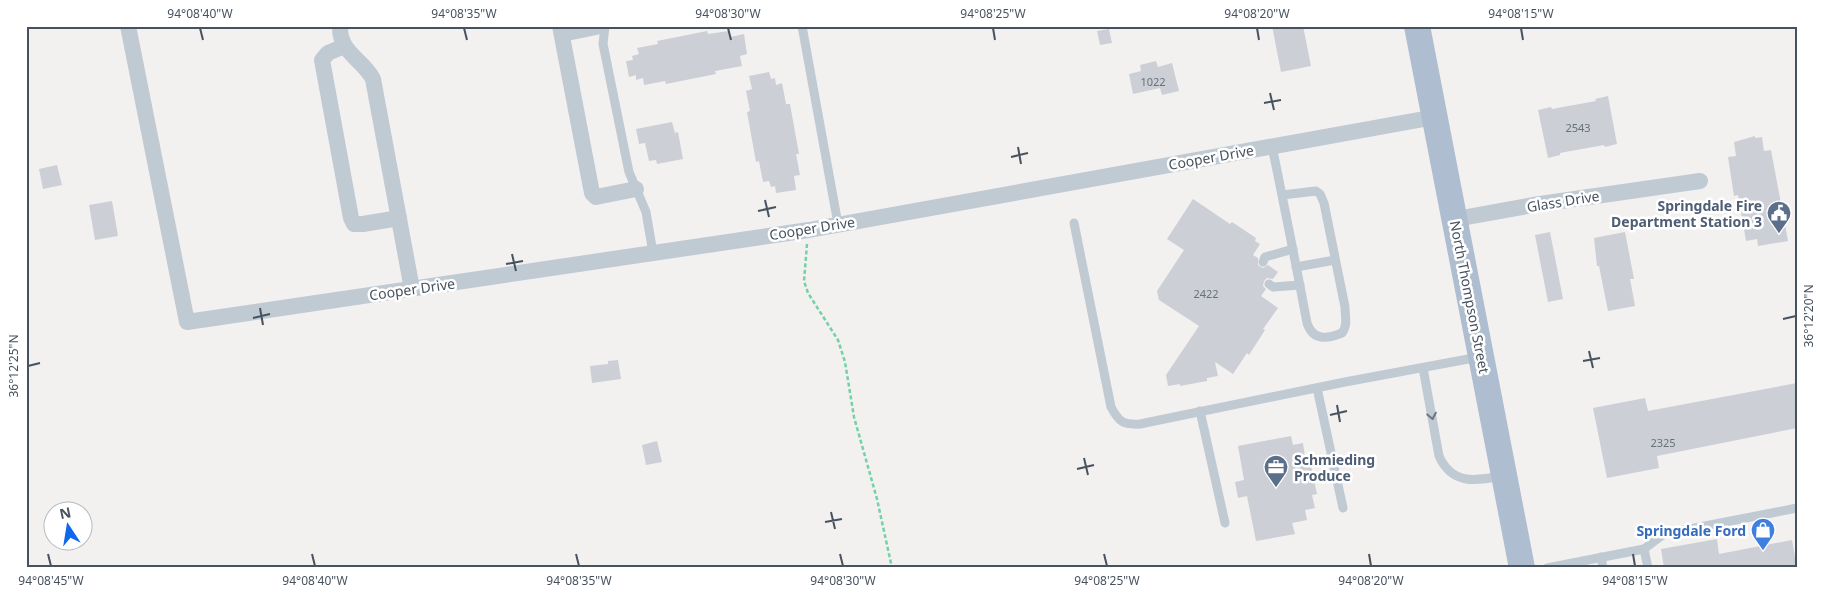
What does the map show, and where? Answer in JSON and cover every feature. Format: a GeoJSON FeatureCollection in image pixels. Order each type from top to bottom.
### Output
{"type":"FeatureCollection","features":[{"type":"Feature","properties":{"kind":"main road","name":"North Thompson Street"},"geometry":{"type":"LineString","coordinates":[[1417,26],[1456,219],[1522,568]]}},
{"type":"Feature","properties":{"kind":"street","name":"Cooper Drive"},"geometry":{"type":"LineString","coordinates":[[128,26],[187,322],[809,230],[1435,117]]}},
{"type":"Feature","properties":{"kind":"street"},"geometry":{"type":"LineString","coordinates":[[340,26],[344,46],[355,59],[368,69],[374,79],[412,289]]}},
{"type":"Feature","properties":{"kind":"street"},"geometry":{"type":"LineString","coordinates":[[601,26],[561,30],[592,193],[596,196],[636,189]]}},
{"type":"Feature","properties":{"kind":"street"},"geometry":{"type":"LineString","coordinates":[[344,46],[328,53],[322,60],[351,218],[354,224],[399,218]]}},
{"type":"Feature","properties":{"kind":"street","name":"Glass Drive"},"geometry":{"type":"LineString","coordinates":[[1456,219],[1533,205],[1700,181]]}},
{"type":"Feature","properties":{"kind":"lane"},"geometry":{"type":"LineString","coordinates":[[605,26],[603,44],[629,172],[646,212],[653,253]]}},
{"type":"Feature","properties":{"kind":"lane"},"geometry":{"type":"LineString","coordinates":[[802,26],[838,224]]}},
{"type":"Feature","properties":{"kind":"lane"},"geometry":{"type":"LineString","coordinates":[[1272,146],[1307,323],[1314,334],[1326,337],[1342,333],[1346,323],[1324,202],[1316,191],[1282,195]]}},
{"type":"Feature","properties":{"kind":"lane"},"geometry":{"type":"LineString","coordinates":[[1074,223],[1111,408],[1117,419],[1127,424],[1140,424],[1482,356]]}},
{"type":"Feature","properties":{"kind":"lane"},"geometry":{"type":"LineString","coordinates":[[1263,262],[1265,258],[1292,249]]}},
{"type":"Feature","properties":{"kind":"lane"},"geometry":{"type":"LineString","coordinates":[[1296,267],[1335,260]]}},
{"type":"Feature","properties":{"kind":"lane"},"geometry":{"type":"LineString","coordinates":[[1270,284],[1273,287],[1300,285]]}},
{"type":"Feature","properties":{"kind":"lane"},"geometry":{"type":"LineString","coordinates":[[1423,368],[1440,456],[1444,466],[1461,478],[1475,480],[1505,475]]}},
{"type":"Feature","properties":{"kind":"lane"},"geometry":{"type":"LineString","coordinates":[[1317,388],[1343,508]]}},
{"type":"Feature","properties":{"kind":"lane"},"geometry":{"type":"LineString","coordinates":[[1200,411],[1225,523]]}},
{"type":"Feature","properties":{"kind":"lane"},"geometry":{"type":"LineString","coordinates":[[1547,568],[1644,549],[1664,534],[1797,508]]}},
{"type":"Feature","properties":{"kind":"lane"},"geometry":{"type":"LineString","coordinates":[[1644,549],[1648,568]]}},
{"type":"Feature","properties":{"kind":"lane"},"geometry":{"type":"LineString","coordinates":[[1601,558],[1603,568]]}},
{"type":"Feature","properties":{"kind":"path"},"geometry":{"type":"LineString","coordinates":[[809,230],[804,281],[808,293],[838,340],[845,362],[854,417],[877,499],[892,568]]}},
{"type":"Feature","properties":{"kind":"building"},"geometry":{"type":"Polygon","coordinates":[[[1272,26],[1303,26],[1311,66],[1281,72],[1272,26]]]}},
{"type":"Feature","properties":{"kind":"building"},"geometry":{"type":"Polygon","coordinates":[[[1109,29],[1112,43],[1100,45],[1097,31],[1109,29]]]}},
{"type":"Feature","properties":{"kind":"building"},"geometry":{"type":"Polygon","coordinates":[[[707,31],[708,34],[729,31],[730,37],[744,34],[747,54],[740,56],[742,66],[715,71],[716,74],[666,84],[665,81],[644,85],[643,78],[636,80],[636,75],[629,77],[626,61],[633,60],[632,56],[639,54],[637,48],[658,44],[657,41],[707,31]]]}},
{"type":"Feature","properties":{"kind":"building"},"geometry":{"type":"Polygon","coordinates":[[[1156,61],[1158,67],[1172,63],[1179,91],[1162,95],[1160,88],[1133,94],[1129,74],[1141,71],[1140,65],[1156,61]]]}},
{"type":"Feature","properties":{"kind":"building"},"geometry":{"type":"Polygon","coordinates":[[[769,72],[771,79],[775,78],[776,85],[782,83],[786,104],[790,104],[799,154],[796,154],[800,175],[794,176],[796,190],[776,193],[775,186],[771,187],[769,181],[763,182],[759,161],[756,162],[747,112],[750,111],[746,91],[752,89],[749,76],[769,72]]]}},
{"type":"Feature","properties":{"kind":"building"},"geometry":{"type":"Polygon","coordinates":[[[1608,96],[1617,144],[1560,153],[1560,155],[1548,158],[1538,110],[1596,101],[1595,99],[1608,96]]]}},
{"type":"Feature","properties":{"kind":"building"},"geometry":{"type":"Polygon","coordinates":[[[672,122],[675,133],[678,132],[683,159],[657,164],[656,160],[649,161],[645,143],[639,144],[636,129],[672,122]]]}},
{"type":"Feature","properties":{"kind":"building"},"geometry":{"type":"Polygon","coordinates":[[[1755,136],[1755,138],[1762,137],[1764,151],[1771,150],[1788,241],[1758,246],[1757,239],[1746,241],[1738,195],[1734,196],[1728,157],[1736,156],[1734,142],[1755,136]]]}},
{"type":"Feature","properties":{"kind":"building"},"geometry":{"type":"Polygon","coordinates":[[[57,165],[62,185],[43,189],[39,169],[57,165]]]}},
{"type":"Feature","properties":{"kind":"building"},"geometry":{"type":"Polygon","coordinates":[[[1193,199],[1230,224],[1232,222],[1256,238],[1255,241],[1260,244],[1253,255],[1258,258],[1258,265],[1263,268],[1268,265],[1278,272],[1273,279],[1267,278],[1264,281],[1263,286],[1266,289],[1261,296],[1278,308],[1263,329],[1265,330],[1249,355],[1247,353],[1233,374],[1215,362],[1218,376],[1207,378],[1207,381],[1180,386],[1180,384],[1168,386],[1166,375],[1199,326],[1159,300],[1157,291],[1184,250],[1167,239],[1193,199]]]}},
{"type":"Feature","properties":{"kind":"building"},"geometry":{"type":"Polygon","coordinates":[[[112,201],[118,236],[95,240],[89,205],[112,201]]]}},
{"type":"Feature","properties":{"kind":"building"},"geometry":{"type":"Polygon","coordinates":[[[1550,232],[1563,299],[1548,302],[1535,235],[1550,232]]]}},
{"type":"Feature","properties":{"kind":"building"},"geometry":{"type":"Polygon","coordinates":[[[1625,232],[1634,279],[1630,279],[1635,306],[1608,311],[1599,266],[1597,266],[1594,238],[1625,232]]]}},
{"type":"Feature","properties":{"kind":"building"},"geometry":{"type":"Polygon","coordinates":[[[618,360],[621,379],[592,383],[590,366],[608,364],[608,361],[618,360]]]}},
{"type":"Feature","properties":{"kind":"building"},"geometry":{"type":"Polygon","coordinates":[[[1797,383],[1797,428],[1657,456],[1659,468],[1607,478],[1593,408],[1645,398],[1648,411],[1797,383]]]}},
{"type":"Feature","properties":{"kind":"building","name":"Schmieding Produce"},"geometry":{"type":"Polygon","coordinates":[[[1291,436],[1293,445],[1303,443],[1305,457],[1309,456],[1317,494],[1312,495],[1315,508],[1305,510],[1307,520],[1292,523],[1295,534],[1256,541],[1247,496],[1238,498],[1235,482],[1244,480],[1238,446],[1291,436]]]}},
{"type":"Feature","properties":{"kind":"building"},"geometry":{"type":"Polygon","coordinates":[[[657,441],[662,462],[646,465],[642,445],[657,441]]]}},
{"type":"Feature","properties":{"kind":"building","name":"Springdale Ford"},"geometry":{"type":"Polygon","coordinates":[[[1717,539],[1719,554],[1792,540],[1797,568],[1664,568],[1661,549],[1717,539]]]}},
{"type":"Feature","properties":{"kind":"place","name":"Springdale Fire Department Station 3"},"geometry":{"type":"Point","coordinates":[1779,234]}},
{"type":"Feature","properties":{"kind":"place","name":"Schmieding Produce"},"geometry":{"type":"Point","coordinates":[1276,488]}},
{"type":"Feature","properties":{"kind":"place","name":"Springdale Ford"},"geometry":{"type":"Point","coordinates":[1763,551]}}]}
